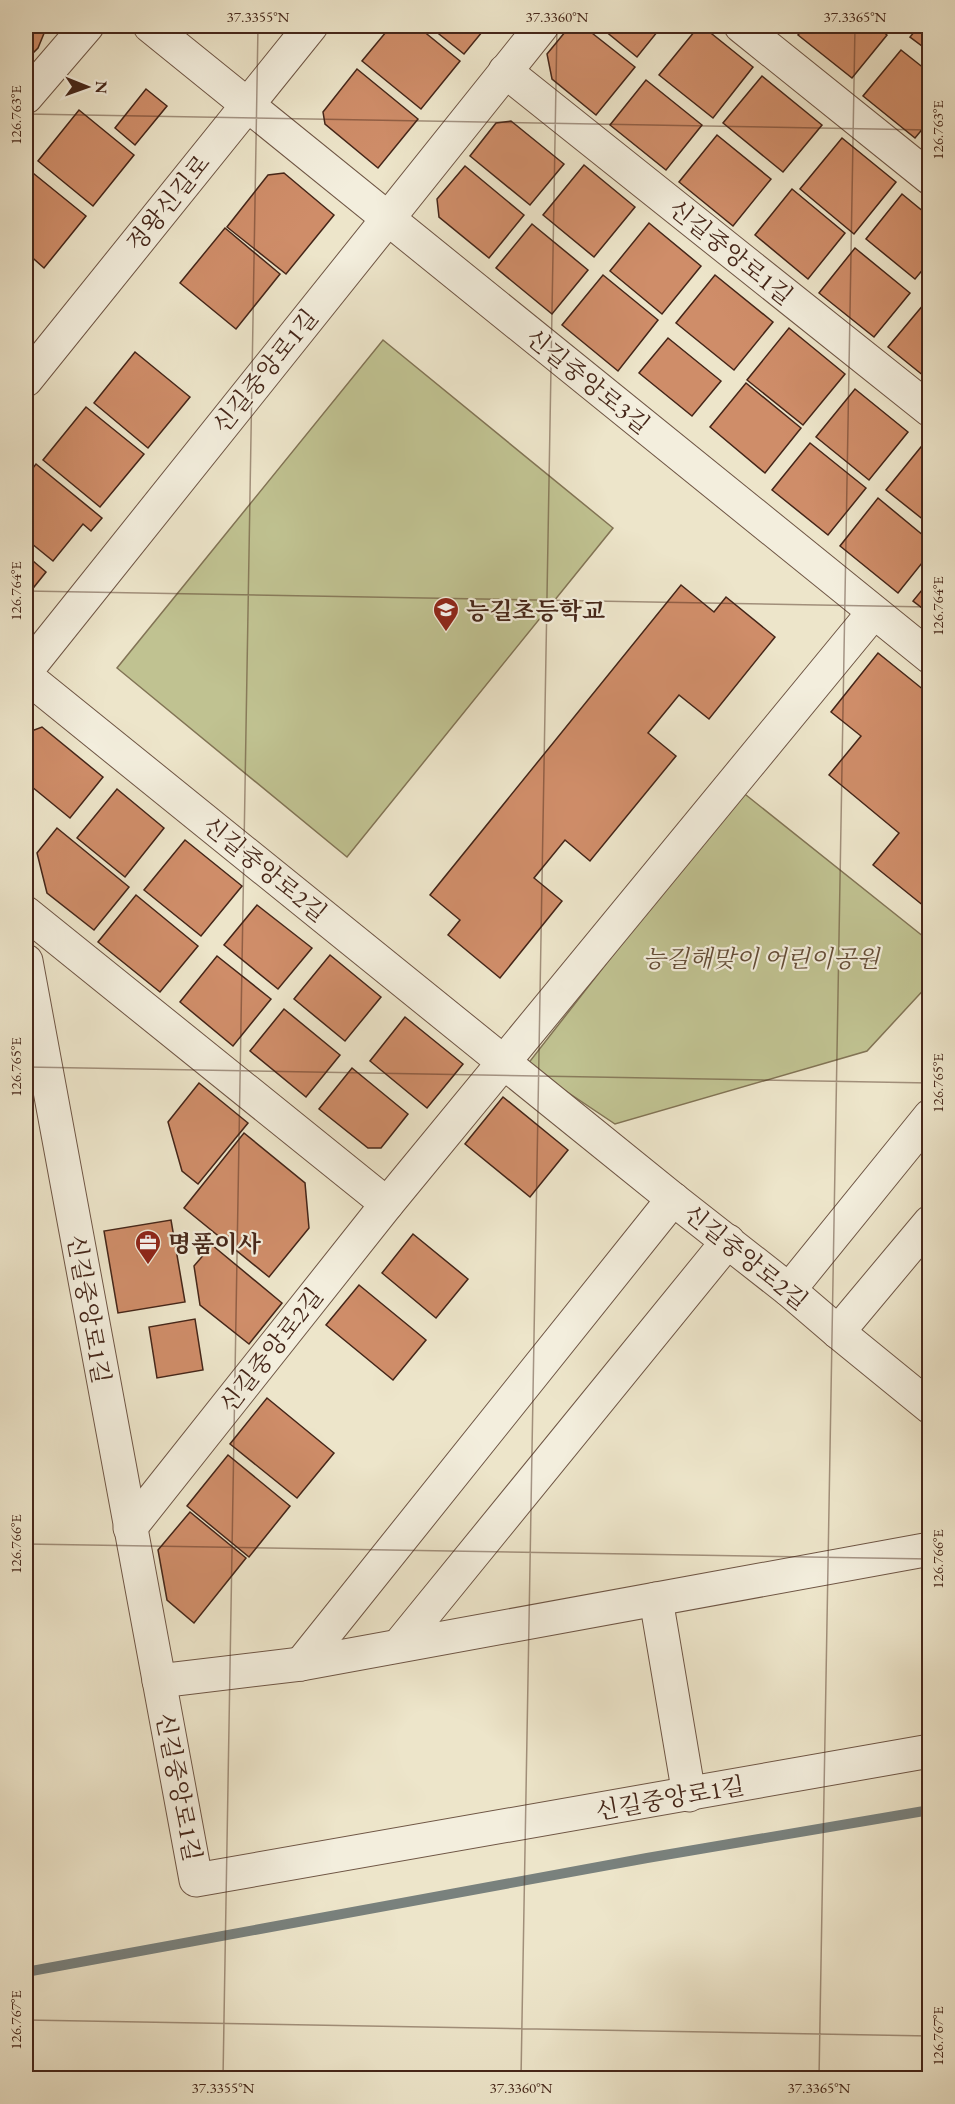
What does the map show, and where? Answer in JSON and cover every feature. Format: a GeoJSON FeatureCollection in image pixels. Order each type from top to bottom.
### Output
{"type":"FeatureCollection","features":[{"type":"Feature","properties":{"kind":"street"},"geometry":{"type":"LineString","coordinates":[[26,97],[87,26]]}},
{"type":"Feature","properties":{"kind":"street","name":"신길중앙로3길"},"geometry":{"type":"LineString","coordinates":[[150,26],[930,657]]}},
{"type":"Feature","properties":{"kind":"street","name":"정왕신길로"},"geometry":{"type":"LineString","coordinates":[[26,380],[311,26]]}},
{"type":"Feature","properties":{"kind":"street","name":"신길중앙로1길"},"geometry":{"type":"LineString","coordinates":[[26,671],[542,26]]}},
{"type":"Feature","properties":{"kind":"street"},"geometry":{"type":"LineString","coordinates":[[741,26],[930,178]]}},
{"type":"Feature","properties":{"kind":"street","name":"신길중앙로1길"},"geometry":{"type":"LineString","coordinates":[[505,71],[930,410]]}},
{"type":"Feature","properties":{"kind":"street"},"geometry":{"type":"LineString","coordinates":[[505,1062],[873,613]]}},
{"type":"Feature","properties":{"kind":"street","name":"신길중앙로2길"},"geometry":{"type":"LineString","coordinates":[[26,676],[789,1290],[930,1407]]}},
{"type":"Feature","properties":{"kind":"street"},"geometry":{"type":"LineString","coordinates":[[26,913],[387,1204]]}},
{"type":"Feature","properties":{"kind":"street","name":"신길중앙로1길"},"geometry":{"type":"LineString","coordinates":[[26,961],[196,1880],[689,1795],[930,1750]]}},
{"type":"Feature","properties":{"kind":"street","name":"신길중앙로2길"},"geometry":{"type":"LineString","coordinates":[[130,1528],[387,1204],[505,1062]]}},
{"type":"Feature","properties":{"kind":"street"},"geometry":{"type":"LineString","coordinates":[[789,1290],[930,1116]]}},
{"type":"Feature","properties":{"kind":"street"},"geometry":{"type":"LineString","coordinates":[[301,1664],[674,1199]]}},
{"type":"Feature","properties":{"kind":"street"},"geometry":{"type":"LineString","coordinates":[[838,1332],[930,1222]]}},
{"type":"Feature","properties":{"kind":"street"},"geometry":{"type":"LineString","coordinates":[[400,1644],[728,1241]]}},
{"type":"Feature","properties":{"kind":"street"},"geometry":{"type":"LineString","coordinates":[[159,1681],[301,1664],[400,1644],[930,1549]]}},
{"type":"Feature","properties":{"kind":"street"},"geometry":{"type":"LineString","coordinates":[[656,1599],[689,1795]]}},
{"type":"Feature","properties":{"kind":"green space"},"geometry":{"type":"Polygon","coordinates":[[[383,340],[613,528],[347,857],[117,668],[383,340]]]}},
{"type":"Feature","properties":{"kind":"green space","name":"능길해맞이 어린이공원"},"geometry":{"type":"Polygon","coordinates":[[[741,791],[929,941],[929,984],[867,1051],[615,1124],[527,1065],[741,791]]]}},
{"type":"Feature","properties":{"kind":"building"},"geometry":{"type":"Polygon","coordinates":[[[26,26],[47,26],[38,48],[26,60],[26,26]]]}},
{"type":"Feature","properties":{"kind":"building"},"geometry":{"type":"Polygon","coordinates":[[[391,26],[417,26],[460,61],[421,109],[362,61],[391,26]]]}},
{"type":"Feature","properties":{"kind":"building"},"geometry":{"type":"Polygon","coordinates":[[[429,26],[487,26],[464,54],[429,26]]]}},
{"type":"Feature","properties":{"kind":"building"},"geometry":{"type":"Polygon","coordinates":[[[570,26],[583,26],[635,67],[596,115],[552,79],[547,54],[570,26]]]}},
{"type":"Feature","properties":{"kind":"building"},"geometry":{"type":"Polygon","coordinates":[[[599,26],[662,26],[637,57],[599,26]]]}},
{"type":"Feature","properties":{"kind":"building"},"geometry":{"type":"Polygon","coordinates":[[[699,26],[702,26],[753,67],[713,118],[659,75],[699,26]]]}},
{"type":"Feature","properties":{"kind":"building"},"geometry":{"type":"Polygon","coordinates":[[[806,26],[876,26],[887,35],[852,78],[798,35],[806,26]]]}},
{"type":"Feature","properties":{"kind":"building"},"geometry":{"type":"Polygon","coordinates":[[[919,26],[930,26],[930,52],[910,37],[919,26]]]}},
{"type":"Feature","properties":{"kind":"building"},"geometry":{"type":"Polygon","coordinates":[[[901,50],[930,73],[930,120],[915,138],[863,96],[901,50]]]}},
{"type":"Feature","properties":{"kind":"building"},"geometry":{"type":"Polygon","coordinates":[[[357,69],[418,119],[378,168],[325,124],[323,112],[357,69]]]}},
{"type":"Feature","properties":{"kind":"building"},"geometry":{"type":"Polygon","coordinates":[[[762,76],[822,125],[783,172],[723,123],[762,76]]]}},
{"type":"Feature","properties":{"kind":"building"},"geometry":{"type":"Polygon","coordinates":[[[646,80],[702,125],[666,170],[610,125],[646,80]]]}},
{"type":"Feature","properties":{"kind":"building"},"geometry":{"type":"Polygon","coordinates":[[[146,89],[167,106],[135,145],[115,128],[146,89]]]}},
{"type":"Feature","properties":{"kind":"building"},"geometry":{"type":"Polygon","coordinates":[[[79,110],[134,155],[93,206],[38,161],[79,110]]]}},
{"type":"Feature","properties":{"kind":"building"},"geometry":{"type":"Polygon","coordinates":[[[511,121],[564,164],[530,205],[470,156],[496,123],[511,121]]]}},
{"type":"Feature","properties":{"kind":"building"},"geometry":{"type":"Polygon","coordinates":[[[717,135],[771,179],[733,226],[679,182],[717,135]]]}},
{"type":"Feature","properties":{"kind":"building"},"geometry":{"type":"Polygon","coordinates":[[[842,138],[896,182],[854,234],[800,189],[842,138]]]}},
{"type":"Feature","properties":{"kind":"building"},"geometry":{"type":"Polygon","coordinates":[[[584,165],[635,207],[594,257],[543,215],[584,165]]]}},
{"type":"Feature","properties":{"kind":"building"},"geometry":{"type":"Polygon","coordinates":[[[465,166],[524,215],[489,258],[439,217],[437,199],[465,166]]]}},
{"type":"Feature","properties":{"kind":"building"},"geometry":{"type":"Polygon","coordinates":[[[28,169],[86,216],[44,268],[26,252],[26,172],[28,169]]]}},
{"type":"Feature","properties":{"kind":"building"},"geometry":{"type":"Polygon","coordinates":[[[284,173],[334,215],[286,274],[227,227],[268,175],[284,173]]]}},
{"type":"Feature","properties":{"kind":"building"},"geometry":{"type":"Polygon","coordinates":[[[792,189],[845,233],[808,279],[755,235],[792,189]]]}},
{"type":"Feature","properties":{"kind":"building"},"geometry":{"type":"Polygon","coordinates":[[[902,194],[930,217],[930,261],[915,279],[866,239],[902,194]]]}},
{"type":"Feature","properties":{"kind":"building"},"geometry":{"type":"Polygon","coordinates":[[[649,223],[701,266],[662,314],[610,271],[649,223]]]}},
{"type":"Feature","properties":{"kind":"building"},"geometry":{"type":"Polygon","coordinates":[[[532,224],[588,270],[552,314],[496,268],[532,224]]]}},
{"type":"Feature","properties":{"kind":"building"},"geometry":{"type":"Polygon","coordinates":[[[225,228],[280,274],[236,329],[180,283],[225,228]]]}},
{"type":"Feature","properties":{"kind":"building"},"geometry":{"type":"Polygon","coordinates":[[[855,248],[910,293],[874,337],[819,293],[855,248]]]}},
{"type":"Feature","properties":{"kind":"building"},"geometry":{"type":"Polygon","coordinates":[[[26,269],[32,274],[26,281],[26,269]]]}},
{"type":"Feature","properties":{"kind":"building"},"geometry":{"type":"Polygon","coordinates":[[[603,275],[658,320],[618,371],[562,325],[603,275]]]}},
{"type":"Feature","properties":{"kind":"building"},"geometry":{"type":"Polygon","coordinates":[[[715,275],[773,322],[734,370],[676,323],[715,275]]]}},
{"type":"Feature","properties":{"kind":"building"},"geometry":{"type":"Polygon","coordinates":[[[924,304],[930,308],[930,381],[888,347],[924,304]]]}},
{"type":"Feature","properties":{"kind":"building"},"geometry":{"type":"Polygon","coordinates":[[[789,328],[845,374],[803,425],[747,380],[789,328]]]}},
{"type":"Feature","properties":{"kind":"building"},"geometry":{"type":"Polygon","coordinates":[[[668,338],[721,381],[692,416],[639,373],[668,338]]]}},
{"type":"Feature","properties":{"kind":"building"},"geometry":{"type":"Polygon","coordinates":[[[135,352],[190,397],[148,448],[94,403],[135,352]]]}},
{"type":"Feature","properties":{"kind":"building"},"geometry":{"type":"Polygon","coordinates":[[[746,383],[801,428],[765,473],[710,427],[746,383]]]}},
{"type":"Feature","properties":{"kind":"building"},"geometry":{"type":"Polygon","coordinates":[[[855,389],[908,432],[869,480],[816,437],[855,389]]]}},
{"type":"Feature","properties":{"kind":"building"},"geometry":{"type":"Polygon","coordinates":[[[86,407],[144,454],[100,507],[43,460],[86,407]]]}},
{"type":"Feature","properties":{"kind":"building"},"geometry":{"type":"Polygon","coordinates":[[[925,442],[930,445],[930,525],[886,490],[925,442]]]}},
{"type":"Feature","properties":{"kind":"building"},"geometry":{"type":"Polygon","coordinates":[[[810,443],[866,488],[828,535],[772,490],[810,443]]]}},
{"type":"Feature","properties":{"kind":"building"},"geometry":{"type":"Polygon","coordinates":[[[36,464],[102,518],[91,531],[83,524],[53,561],[26,539],[26,477],[36,464]]]}},
{"type":"Feature","properties":{"kind":"building"},"geometry":{"type":"Polygon","coordinates":[[[878,498],[930,541],[930,553],[898,593],[840,546],[878,498]]]}},
{"type":"Feature","properties":{"kind":"building"},"geometry":{"type":"Polygon","coordinates":[[[26,555],[46,572],[26,597],[26,555]]]}},
{"type":"Feature","properties":{"kind":"building"},"geometry":{"type":"Polygon","coordinates":[[[930,580],[930,614],[913,601],[930,580]]]}},
{"type":"Feature","properties":{"kind":"building"},"geometry":{"type":"Polygon","coordinates":[[[681,585],[714,612],[726,597],[775,637],[709,719],[679,695],[648,733],[676,756],[590,861],[565,840],[534,878],[562,901],[500,978],[448,935],[460,920],[430,895],[681,585]]]}},
{"type":"Feature","properties":{"kind":"building"},"geometry":{"type":"Polygon","coordinates":[[[878,653],[930,695],[930,911],[873,865],[899,833],[829,775],[861,736],[831,712],[878,653]]]}},
{"type":"Feature","properties":{"kind":"building"},"geometry":{"type":"Polygon","coordinates":[[[42,727],[103,777],[70,818],[26,782],[26,733],[42,727]]]}},
{"type":"Feature","properties":{"kind":"building"},"geometry":{"type":"Polygon","coordinates":[[[117,789],[164,828],[125,877],[77,838],[117,789]]]}},
{"type":"Feature","properties":{"kind":"building"},"geometry":{"type":"Polygon","coordinates":[[[57,828],[129,887],[94,930],[47,893],[37,853],[57,828]]]}},
{"type":"Feature","properties":{"kind":"building"},"geometry":{"type":"Polygon","coordinates":[[[185,840],[242,886],[201,936],[144,890],[185,840]]]}},
{"type":"Feature","properties":{"kind":"building"},"geometry":{"type":"Polygon","coordinates":[[[136,895],[198,946],[160,992],[98,942],[136,895]]]}},
{"type":"Feature","properties":{"kind":"building"},"geometry":{"type":"Polygon","coordinates":[[[257,905],[312,948],[278,989],[224,945],[257,905]]]}},
{"type":"Feature","properties":{"kind":"building"},"geometry":{"type":"Polygon","coordinates":[[[330,955],[381,997],[345,1041],[294,999],[330,955]]]}},
{"type":"Feature","properties":{"kind":"building"},"geometry":{"type":"Polygon","coordinates":[[[217,956],[271,999],[233,1046],[180,1002],[217,956]]]}},
{"type":"Feature","properties":{"kind":"building"},"geometry":{"type":"Polygon","coordinates":[[[284,1009],[340,1055],[306,1097],[250,1051],[284,1009]]]}},
{"type":"Feature","properties":{"kind":"building"},"geometry":{"type":"Polygon","coordinates":[[[405,1017],[463,1064],[427,1108],[370,1061],[405,1017]]]}},
{"type":"Feature","properties":{"kind":"building"},"geometry":{"type":"Polygon","coordinates":[[[352,1068],[408,1114],[381,1148],[368,1148],[319,1109],[352,1068]]]}},
{"type":"Feature","properties":{"kind":"building"},"geometry":{"type":"Polygon","coordinates":[[[199,1083],[248,1123],[198,1184],[182,1171],[168,1122],[199,1083]]]}},
{"type":"Feature","properties":{"kind":"building"},"geometry":{"type":"Polygon","coordinates":[[[503,1097],[568,1150],[530,1197],[465,1144],[503,1097]]]}},
{"type":"Feature","properties":{"kind":"building"},"geometry":{"type":"Polygon","coordinates":[[[244,1133],[305,1183],[309,1228],[269,1277],[184,1208],[244,1133]]]}},
{"type":"Feature","properties":{"kind":"building"},"geometry":{"type":"Polygon","coordinates":[[[171,1220],[185,1302],[118,1313],[104,1231],[171,1220]]]}},
{"type":"Feature","properties":{"kind":"building"},"geometry":{"type":"Polygon","coordinates":[[[413,1234],[468,1279],[436,1318],[382,1273],[413,1234]]]}},
{"type":"Feature","properties":{"kind":"building"},"geometry":{"type":"Polygon","coordinates":[[[212,1245],[282,1303],[249,1344],[200,1305],[194,1266],[212,1245]]]}},
{"type":"Feature","properties":{"kind":"building"},"geometry":{"type":"Polygon","coordinates":[[[359,1285],[426,1340],[393,1380],[326,1325],[359,1285]]]}},
{"type":"Feature","properties":{"kind":"building"},"geometry":{"type":"Polygon","coordinates":[[[195,1319],[203,1370],[157,1378],[149,1327],[195,1319]]]}},
{"type":"Feature","properties":{"kind":"building"},"geometry":{"type":"Polygon","coordinates":[[[267,1398],[334,1453],[297,1498],[230,1444],[267,1398]]]}},
{"type":"Feature","properties":{"kind":"building"},"geometry":{"type":"Polygon","coordinates":[[[228,1455],[290,1506],[249,1557],[187,1506],[228,1455]]]}},
{"type":"Feature","properties":{"kind":"building"},"geometry":{"type":"Polygon","coordinates":[[[190,1512],[246,1558],[194,1623],[167,1600],[158,1550],[190,1512]]]}},
{"type":"Feature","properties":{"kind":"waterway"},"geometry":{"type":"LineString","coordinates":[[26,1972],[647,1858],[930,1810]]}},
{"type":"Feature","properties":{"kind":"place","name":"능길초등학교"},"geometry":{"type":"Point","coordinates":[446,633]}},
{"type":"Feature","properties":{"kind":"place","name":"명품이사"},"geometry":{"type":"Point","coordinates":[148,1266]}}]}
